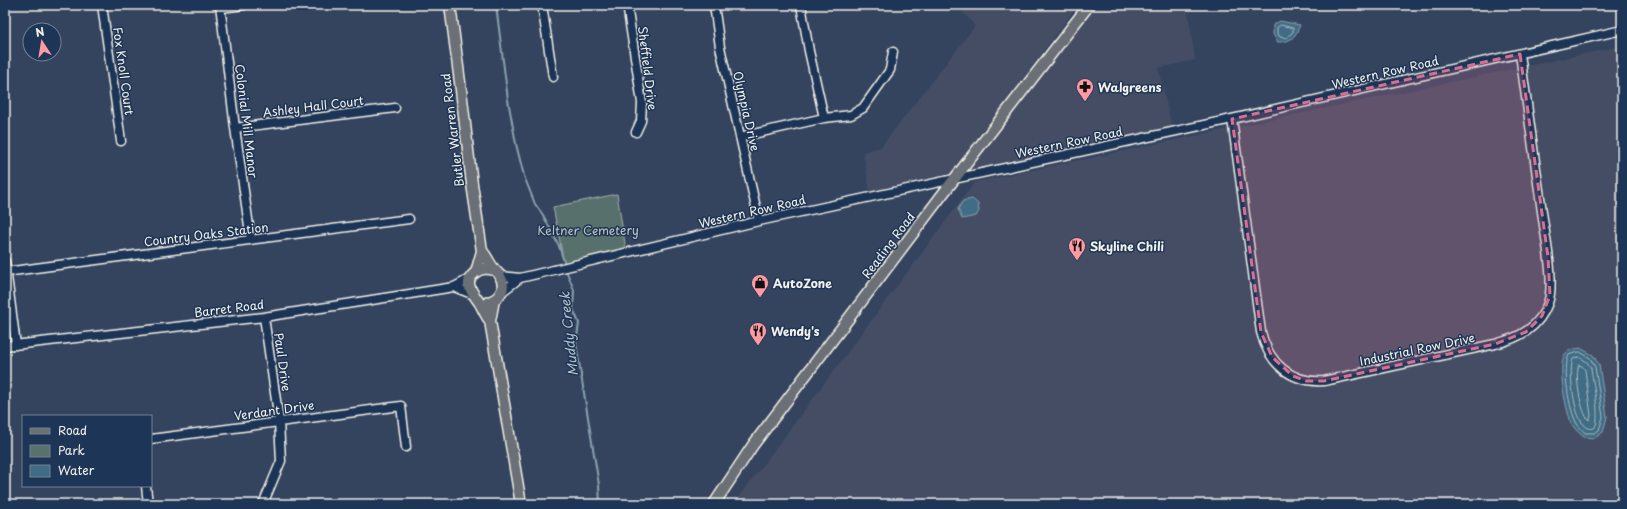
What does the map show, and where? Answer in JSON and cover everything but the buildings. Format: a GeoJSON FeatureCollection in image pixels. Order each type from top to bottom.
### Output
{"type":"FeatureCollection","features":[{"type":"Feature","properties":{"kind":"main road","name":"Butler Warren Road"},"geometry":{"type":"LineString","coordinates":[[450,5],[482,251],[503,283],[503,291]]}},
{"type":"Feature","properties":{"kind":"main road","name":"Reading Road"},"geometry":{"type":"LineString","coordinates":[[714,504],[753,445],[1089,5]]}},
{"type":"Feature","properties":{"kind":"main road","name":"Butler Warren Road"},"geometry":{"type":"LineString","coordinates":[[482,251],[469,286],[490,321]]}},
{"type":"Feature","properties":{"kind":"main road"},"geometry":{"type":"LineString","coordinates":[[473,275],[483,269],[497,273]]}},
{"type":"Feature","properties":{"kind":"main road"},"geometry":{"type":"LineString","coordinates":[[475,297],[486,302],[494,300],[503,291]]}},
{"type":"Feature","properties":{"kind":"main road","name":"Butler Warren Road"},"geometry":{"type":"LineString","coordinates":[[494,300],[490,321],[521,504]]}},
{"type":"Feature","properties":{"kind":"street","name":"Fox Knoll Court"},"geometry":{"type":"LineString","coordinates":[[102,5],[121,141]]}},
{"type":"Feature","properties":{"kind":"street"},"geometry":{"type":"LineString","coordinates":[[221,6],[244,5]]}},
{"type":"Feature","properties":{"kind":"street"},"geometry":{"type":"LineString","coordinates":[[542,5],[553,77]]}},
{"type":"Feature","properties":{"kind":"street","name":"Sheffield Drive"},"geometry":{"type":"LineString","coordinates":[[627,5],[642,103],[641,121],[636,132]]}},
{"type":"Feature","properties":{"kind":"street","name":"Olympia Drive"},"geometry":{"type":"LineString","coordinates":[[714,5],[720,48],[759,221]]}},
{"type":"Feature","properties":{"kind":"street"},"geometry":{"type":"LineString","coordinates":[[801,5],[809,51],[824,118]]}},
{"type":"Feature","properties":{"kind":"street","name":"Colonial Mill Manor"},"geometry":{"type":"LineString","coordinates":[[221,6],[235,128],[251,240]]}},
{"type":"Feature","properties":{"kind":"street","name":"Western Row Road"},"geometry":{"type":"LineString","coordinates":[[497,273],[520,278],[560,270],[759,221],[1232,120],[1622,30]]}},
{"type":"Feature","properties":{"kind":"street"},"geometry":{"type":"LineString","coordinates":[[740,137],[824,118],[851,115],[863,108],[890,70],[893,52]]}},
{"type":"Feature","properties":{"kind":"street","name":"Industrial Row Drive"},"geometry":{"type":"LineString","coordinates":[[1232,120],[1261,332],[1267,350],[1282,368],[1301,379],[1315,382],[1488,346],[1509,340],[1530,330],[1544,312],[1550,294],[1548,257],[1520,54]]}},
{"type":"Feature","properties":{"kind":"street","name":"Ashley Hall Court"},"geometry":{"type":"LineString","coordinates":[[235,128],[395,108]]}},
{"type":"Feature","properties":{"kind":"street","name":"Country Oaks Station"},"geometry":{"type":"LineString","coordinates":[[6,272],[409,219]]}},
{"type":"Feature","properties":{"kind":"street"},"geometry":{"type":"LineString","coordinates":[[5,261],[16,345]]}},
{"type":"Feature","properties":{"kind":"street","name":"Barret Road"},"geometry":{"type":"LineString","coordinates":[[5,346],[264,317],[454,287],[473,275]]}},
{"type":"Feature","properties":{"kind":"street","name":"Western Row Road"},"geometry":{"type":"LineString","coordinates":[[503,291],[520,278]]}},
{"type":"Feature","properties":{"kind":"street"},"geometry":{"type":"LineString","coordinates":[[454,287],[475,297]]}},
{"type":"Feature","properties":{"kind":"street","name":"Paul Drive"},"geometry":{"type":"LineString","coordinates":[[263,504],[281,461],[279,421],[264,317]]}},
{"type":"Feature","properties":{"kind":"street","name":"Verdant Drive"},"geometry":{"type":"LineString","coordinates":[[152,439],[401,406],[406,447]]}},
{"type":"Feature","properties":{"kind":"street"},"geometry":{"type":"LineString","coordinates":[[146,487],[148,504]]}},
{"type":"Feature","properties":{"kind":"highlighted area"},"geometry":{"type":"Polygon","coordinates":[[[1520,54],[1548,257],[1550,295],[1542,316],[1526,332],[1495,344],[1324,381],[1306,381],[1293,376],[1272,357],[1261,332],[1232,119],[1520,54]]]}},
{"type":"Feature","properties":{"kind":"shaded area"},"geometry":{"type":"Polygon","coordinates":[[[957,5],[1078,5],[952,173],[870,192],[863,152],[881,147],[975,26],[957,5]]]}},
{"type":"Feature","properties":{"kind":"shaded area"},"geometry":{"type":"Polygon","coordinates":[[[1089,5],[1187,5],[1195,60],[1158,68],[1173,132],[956,178],[1089,5]]]}},
{"type":"Feature","properties":{"kind":"shaded area"},"geometry":{"type":"Polygon","coordinates":[[[1622,46],[1622,504],[734,504],[975,182],[1622,46]]]}},
{"type":"Feature","properties":{"kind":"green space","name":"Keltner Cemetery"},"geometry":{"type":"Polygon","coordinates":[[[617,194],[626,250],[565,268],[553,207],[617,194]]]}},
{"type":"Feature","properties":{"kind":"water"},"geometry":{"type":"Polygon","coordinates":[[[1280,21],[1300,25],[1292,38],[1286,41],[1277,42],[1273,34],[1273,25],[1280,21]]]}},
{"type":"Feature","properties":{"kind":"water"},"geometry":{"type":"Polygon","coordinates":[[[972,199],[978,204],[979,211],[976,216],[962,219],[958,209],[963,201],[972,199]]]}},
{"type":"Feature","properties":{"kind":"water"},"geometry":{"type":"Polygon","coordinates":[[[1580,348],[1593,355],[1599,365],[1607,417],[1603,432],[1595,438],[1584,437],[1573,426],[1570,420],[1563,389],[1563,359],[1569,351],[1580,348]]]}},
{"type":"Feature","properties":{"kind":"waterway","name":"Muddy Creek"},"geometry":{"type":"LineString","coordinates":[[496,5],[508,100],[516,144],[524,176],[535,204],[543,215],[559,246],[565,265]]}},
{"type":"Feature","properties":{"kind":"waterway","name":"Muddy Creek"},"geometry":{"type":"LineString","coordinates":[[566,270],[574,290],[573,309],[579,323],[576,344],[599,485],[600,504]]}},
{"type":"Feature","properties":{"kind":"place","name":"Walgreens"},"geometry":{"type":"Point","coordinates":[1085,102]}},
{"type":"Feature","properties":{"kind":"place","name":"Skyline Chili"},"geometry":{"type":"Point","coordinates":[1077,261]}},
{"type":"Feature","properties":{"kind":"place","name":"AutoZone"},"geometry":{"type":"Point","coordinates":[760,298]}},
{"type":"Feature","properties":{"kind":"place","name":"Wendy's"},"geometry":{"type":"Point","coordinates":[758,346]}}]}
